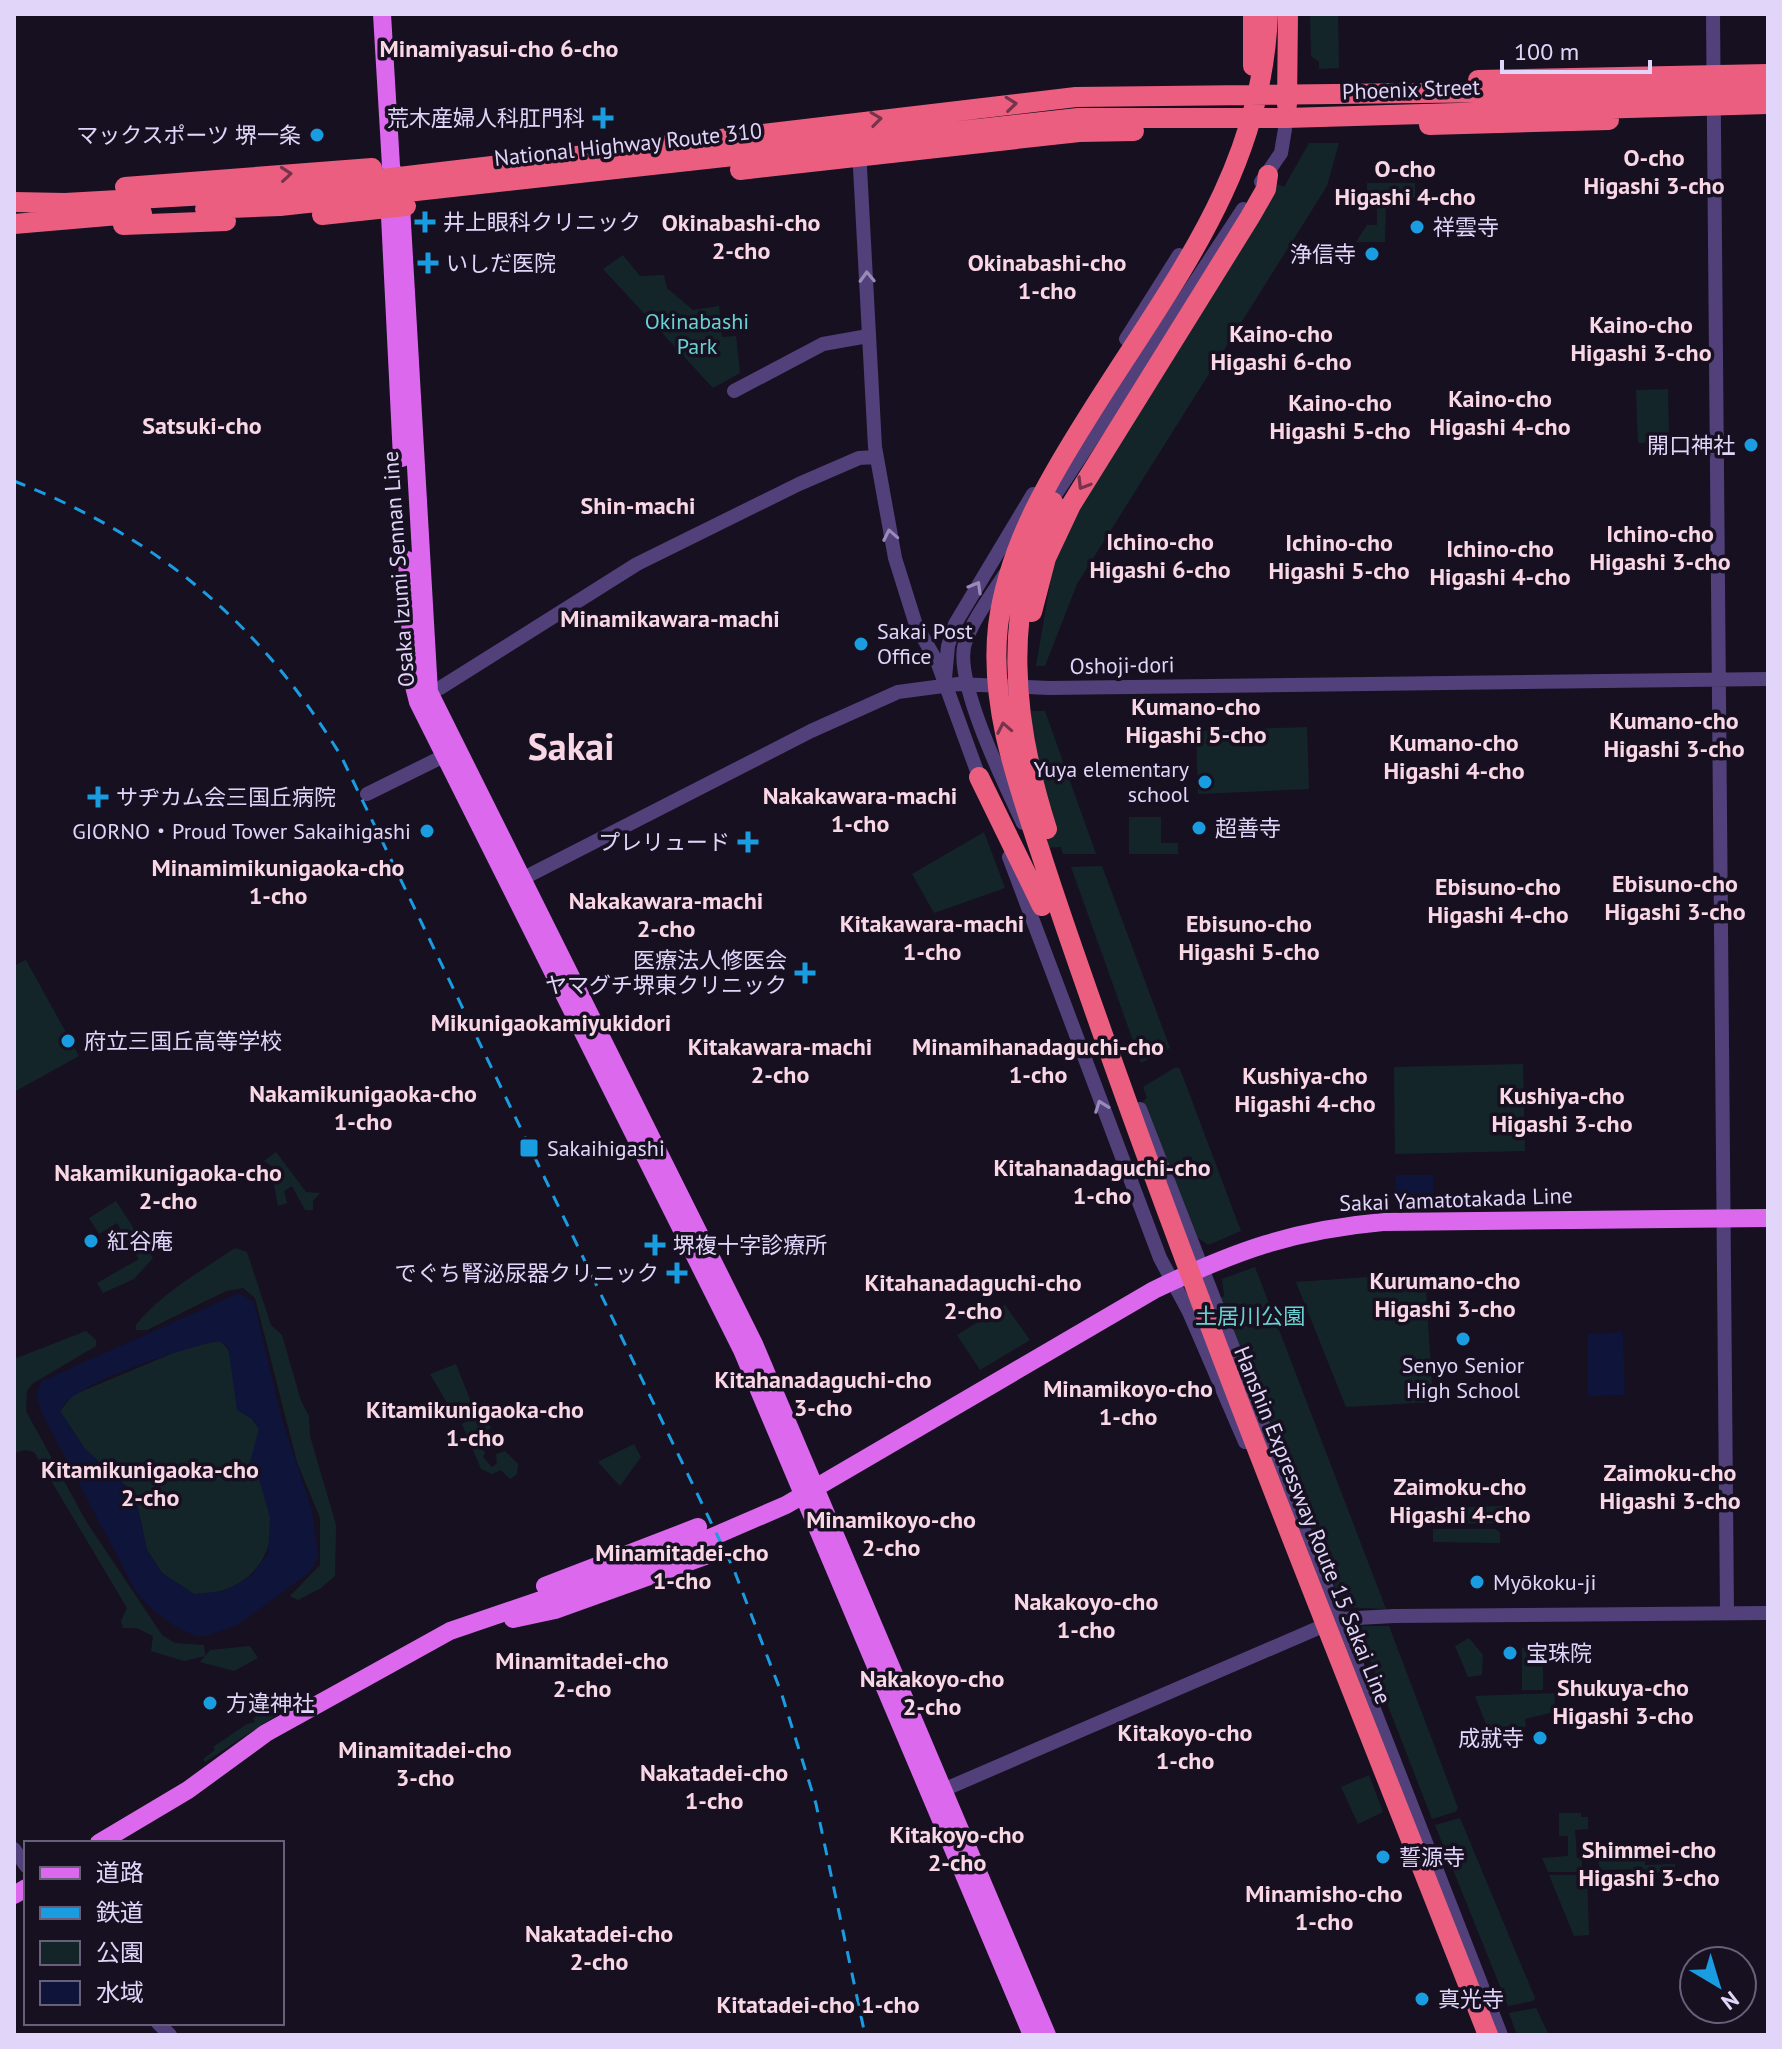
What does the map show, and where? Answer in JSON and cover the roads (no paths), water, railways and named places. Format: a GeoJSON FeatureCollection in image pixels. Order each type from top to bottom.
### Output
{"type":"FeatureCollection","features":[{"type":"Feature","properties":{"kind":"highway"},"geometry":{"type":"LineString","coordinates":[[1253,14],[1267,112]]}},
{"type":"Feature","properties":{"kind":"highway"},"geometry":{"type":"LineString","coordinates":[[1261,14],[1259,46],[1267,112]]}},
{"type":"Feature","properties":{"kind":"highway"},"geometry":{"type":"LineString","coordinates":[[1267,112],[1268,14]]}},
{"type":"Feature","properties":{"kind":"highway"},"geometry":{"type":"LineString","coordinates":[[1267,112],[1280,51],[1281,14]]}},
{"type":"Feature","properties":{"kind":"highway"},"geometry":{"type":"LineString","coordinates":[[1267,112],[1288,14]]}},
{"type":"Feature","properties":{"kind":"highway"},"geometry":{"type":"LineString","coordinates":[[1267,112],[1297,65],[1297,14]]}},
{"type":"Feature","properties":{"kind":"highway"},"geometry":{"type":"LineString","coordinates":[[1714,97],[1768,74]]}},
{"type":"Feature","properties":{"kind":"highway"},"geometry":{"type":"LineString","coordinates":[[16,223],[49,228],[175,224],[394,207],[747,170],[859,151],[1079,132],[1219,129],[1345,83],[1714,97],[1768,117]]}},
{"type":"Feature","properties":{"kind":"highway","name":"Phoenix Street"},"geometry":{"type":"LineString","coordinates":[[1267,112],[1714,97],[1768,89]]}},
{"type":"Feature","properties":{"kind":"highway","name":"National Highway Route 310"},"geometry":{"type":"LineString","coordinates":[[16,223],[532,172],[820,137],[1076,97],[1267,112]]}},
{"type":"Feature","properties":{"kind":"highway","name":"Phoenix Street"},"geometry":{"type":"LineString","coordinates":[[1714,97],[1768,104]]}},
{"type":"Feature","properties":{"kind":"highway","name":"National Highway Route 310"},"geometry":{"type":"LineString","coordinates":[[820,137],[859,151],[1078,118],[1267,112]]}},
{"type":"Feature","properties":{"kind":"highway","name":"Hanshin Expressway Route 15 Sakai Line"},"geometry":{"type":"LineString","coordinates":[[1267,112],[1257,154],[1230,213],[1094,430],[1042,525],[1031,552],[1018,616],[1016,677],[1022,727],[1032,778],[1062,878],[1207,1290],[1499,2035]]}},
{"type":"Feature","properties":{"kind":"highway","name":"Hanshin Expressway Route 15 Sakai Line"},"geometry":{"type":"LineString","coordinates":[[1267,112],[1243,152],[1218,207],[1060,461],[1029,519],[1003,599],[996,652],[1000,706],[1018,784],[1081,975],[1206,1320],[1487,2035]]}},
{"type":"Feature","properties":{"kind":"highway"},"geometry":{"type":"LineString","coordinates":[[14,202],[50,193],[391,166],[779,122],[820,137]]}},
{"type":"Feature","properties":{"kind":"highway"},"geometry":{"type":"LineString","coordinates":[[747,170],[820,137]]}},
{"type":"Feature","properties":{"kind":"highway"},"geometry":{"type":"LineString","coordinates":[[1022,727],[1028,638],[1046,558],[1071,505],[1266,189],[1268,175]]}},
{"type":"Feature","properties":{"kind":"highway","name":"National Highway Route 310"},"geometry":{"type":"LineString","coordinates":[[14,202],[280,199]]}},
{"type":"Feature","properties":{"kind":"highway"},"geometry":{"type":"LineString","coordinates":[[979,777],[1046,914],[1149,1195],[1206,1320]]}},
{"type":"Feature","properties":{"kind":"main road","name":"Osaka Izumi Sennan Line"},"geometry":{"type":"LineString","coordinates":[[382,14],[422,693],[444,756],[515,882],[750,1337],[1047,2035]]}},
{"type":"Feature","properties":{"kind":"main road","name":"Osaka Izumi Sennan Line"},"geometry":{"type":"LineString","coordinates":[[422,693],[742,1350],[1032,2035]]}},
{"type":"Feature","properties":{"kind":"main road","name":"Sakai Yamatotakada Line"},"geometry":{"type":"LineString","coordinates":[[102,1841],[188,1790],[266,1733],[450,1631],[626,1571],[786,1505],[1173,1281],[1280,1238],[1345,1225],[1768,1218]]}},
{"type":"Feature","properties":{"kind":"main road"},"geometry":{"type":"LineString","coordinates":[[481,1621],[502,1602],[698,1527]]}},
{"type":"Feature","properties":{"kind":"main road"},"geometry":{"type":"LineString","coordinates":[[481,1621],[525,1618],[555,1610],[708,1555]]}},
{"type":"Feature","properties":{"kind":"street"},"geometry":{"type":"LineString","coordinates":[[1713,14],[1727,1613]]}},
{"type":"Feature","properties":{"kind":"street"},"geometry":{"type":"LineString","coordinates":[[1267,112],[1281,153],[977,618],[963,646],[969,684],[986,744],[1039,859],[1203,1267],[1332,1623],[1487,2035]]}},
{"type":"Feature","properties":{"kind":"street"},"geometry":{"type":"LineString","coordinates":[[944,687],[948,646],[955,624],[1087,402],[1267,112]]}},
{"type":"Feature","properties":{"kind":"street"},"geometry":{"type":"LineString","coordinates":[[859,151],[876,457],[895,558],[916,625],[938,664],[1109,1129],[1173,1281],[1332,1623],[1499,2035]]}},
{"type":"Feature","properties":{"kind":"street"},"geometry":{"type":"LineString","coordinates":[[734,391],[823,344],[868,336]]}},
{"type":"Feature","properties":{"kind":"street"},"geometry":{"type":"LineString","coordinates":[[422,693],[637,564],[799,484],[859,458],[876,457]]}},
{"type":"Feature","properties":{"kind":"street","name":"Oshoji-dori"},"geometry":{"type":"LineString","coordinates":[[515,882],[851,712],[898,692],[969,684],[1049,688],[1768,679]]}},
{"type":"Feature","properties":{"kind":"street"},"geometry":{"type":"LineString","coordinates":[[367,794],[444,756]]}},
{"type":"Feature","properties":{"kind":"street"},"geometry":{"type":"LineString","coordinates":[[943,1790],[1332,1623],[1394,1616],[1768,1613]]}},
{"type":"Feature","properties":{"kind":"water"},"geometry":{"type":"Polygon","coordinates":[[[1396,1175],[1433,1175],[1433,1195],[1396,1195],[1396,1175]]]}},
{"type":"Feature","properties":{"kind":"water"},"geometry":{"type":"Polygon","coordinates":[[[239,1293],[254,1302],[281,1416],[312,1510],[318,1556],[310,1572],[239,1624],[206,1636],[196,1636],[174,1626],[136,1592],[43,1415],[36,1395],[42,1381],[239,1293]],[[219,1341],[204,1344],[106,1378],[68,1400],[60,1411],[85,1449],[135,1495],[147,1550],[162,1573],[194,1594],[224,1591],[238,1584],[252,1575],[268,1554],[270,1517],[259,1479],[250,1462],[259,1429],[251,1418],[237,1410],[228,1346],[219,1341]]]}},
{"type":"Feature","properties":{"kind":"water"},"geometry":{"type":"Polygon","coordinates":[[[1623,1332],[1625,1395],[1588,1396],[1588,1334],[1623,1332]]]}},
{"type":"Feature","properties":{"kind":"railway"},"geometry":{"type":"LineString","coordinates":[[14,481],[115,529],[202,590],[276,665],[310,708],[341,756],[734,1570],[781,1692],[816,1804],[865,2035]]}},
{"type":"Feature","properties":{"kind":"place","name":"荒木産婦人科肛門科"},"geometry":{"type":"Point","coordinates":[603,118]}},
{"type":"Feature","properties":{"kind":"place","name":"マックスポーツ 堺一条"},"geometry":{"type":"Point","coordinates":[317,135]}},
{"type":"Feature","properties":{"kind":"place","name":"井上眼科クリニック"},"geometry":{"type":"Point","coordinates":[425,222]}},
{"type":"Feature","properties":{"kind":"place","name":"祥雲寺"},"geometry":{"type":"Point","coordinates":[1417,227]}},
{"type":"Feature","properties":{"kind":"place","name":"浄信寺"},"geometry":{"type":"Point","coordinates":[1372,254]}},
{"type":"Feature","properties":{"kind":"place","name":"いしだ医院"},"geometry":{"type":"Point","coordinates":[428,263]}},
{"type":"Feature","properties":{"kind":"place","name":"開口神社"},"geometry":{"type":"Point","coordinates":[1751,445]}},
{"type":"Feature","properties":{"kind":"place","name":"Sakai Post Office"},"geometry":{"type":"Point","coordinates":[861,644]}},
{"type":"Feature","properties":{"kind":"place","name":"Yuya elementary school"},"geometry":{"type":"Point","coordinates":[1205,782]}},
{"type":"Feature","properties":{"kind":"place","name":"サヂカム会三国丘病院"},"geometry":{"type":"Point","coordinates":[98,797]}},
{"type":"Feature","properties":{"kind":"place","name":"超善寺"},"geometry":{"type":"Point","coordinates":[1199,828]}},
{"type":"Feature","properties":{"kind":"place","name":"GIORNO・Proud Tower Sakaihigashi"},"geometry":{"type":"Point","coordinates":[427,831]}},
{"type":"Feature","properties":{"kind":"place","name":"プレリュード"},"geometry":{"type":"Point","coordinates":[748,842]}},
{"type":"Feature","properties":{"kind":"place","name":"医療法人修医会 ヤマグチ堺東クリニック"},"geometry":{"type":"Point","coordinates":[805,973]}},
{"type":"Feature","properties":{"kind":"place","name":"府立三国丘高等学校"},"geometry":{"type":"Point","coordinates":[68,1041]}},
{"type":"Feature","properties":{"kind":"place","name":"Sakaihigashi"},"geometry":{"type":"Point","coordinates":[529,1148]}},
{"type":"Feature","properties":{"kind":"place","name":"紅谷庵"},"geometry":{"type":"Point","coordinates":[91,1241]}},
{"type":"Feature","properties":{"kind":"place","name":"堺複十字診療所"},"geometry":{"type":"Point","coordinates":[655,1245]}},
{"type":"Feature","properties":{"kind":"place","name":"でぐち腎泌尿器クリニック"},"geometry":{"type":"Point","coordinates":[677,1273]}},
{"type":"Feature","properties":{"kind":"place","name":"Senyo Senior High School"},"geometry":{"type":"Point","coordinates":[1463,1339]}},
{"type":"Feature","properties":{"kind":"place","name":"Myōkoku-ji"},"geometry":{"type":"Point","coordinates":[1477,1582]}},
{"type":"Feature","properties":{"kind":"place","name":"宝珠院"},"geometry":{"type":"Point","coordinates":[1510,1653]}},
{"type":"Feature","properties":{"kind":"place","name":"方違神社"},"geometry":{"type":"Point","coordinates":[210,1703]}},
{"type":"Feature","properties":{"kind":"place","name":"成就寺"},"geometry":{"type":"Point","coordinates":[1540,1738]}},
{"type":"Feature","properties":{"kind":"place","name":"誓源寺"},"geometry":{"type":"Point","coordinates":[1383,1857]}},
{"type":"Feature","properties":{"kind":"place","name":"真光寺"},"geometry":{"type":"Point","coordinates":[1422,1999]}},
{"type":"Feature","properties":{"kind":"district","name":"Minamiyasui-cho 6-cho"},"geometry":{"type":"Point","coordinates":[499,48]}},
{"type":"Feature","properties":{"kind":"district","name":"O-cho Higashi 3-cho"},"geometry":{"type":"Point","coordinates":[1654,171]}},
{"type":"Feature","properties":{"kind":"district","name":"O-cho Higashi 4-cho"},"geometry":{"type":"Point","coordinates":[1405,182]}},
{"type":"Feature","properties":{"kind":"district","name":"Okinabashi-cho 2-cho"},"geometry":{"type":"Point","coordinates":[741,236]}},
{"type":"Feature","properties":{"kind":"district","name":"Okinabashi-cho 1-cho"},"geometry":{"type":"Point","coordinates":[1047,276]}},
{"type":"Feature","properties":{"kind":"district","name":"Kaino-cho Higashi 3-cho"},"geometry":{"type":"Point","coordinates":[1641,338]}},
{"type":"Feature","properties":{"kind":"district","name":"Kaino-cho Higashi 6-cho"},"geometry":{"type":"Point","coordinates":[1281,347]}},
{"type":"Feature","properties":{"kind":"district","name":"Kaino-cho Higashi 4-cho"},"geometry":{"type":"Point","coordinates":[1500,412]}},
{"type":"Feature","properties":{"kind":"district","name":"Kaino-cho Higashi 5-cho"},"geometry":{"type":"Point","coordinates":[1340,416]}},
{"type":"Feature","properties":{"kind":"district","name":"Satsuki-cho"},"geometry":{"type":"Point","coordinates":[202,425]}},
{"type":"Feature","properties":{"kind":"district","name":"Shin-machi"},"geometry":{"type":"Point","coordinates":[638,505]}},
{"type":"Feature","properties":{"kind":"district","name":"Ichino-cho Higashi 3-cho"},"geometry":{"type":"Point","coordinates":[1660,547]}},
{"type":"Feature","properties":{"kind":"district","name":"Ichino-cho Higashi 6-cho"},"geometry":{"type":"Point","coordinates":[1160,555]}},
{"type":"Feature","properties":{"kind":"district","name":"Ichino-cho Higashi 5-cho"},"geometry":{"type":"Point","coordinates":[1339,556]}},
{"type":"Feature","properties":{"kind":"district","name":"Ichino-cho Higashi 4-cho"},"geometry":{"type":"Point","coordinates":[1500,562]}},
{"type":"Feature","properties":{"kind":"district","name":"Minamikawara-machi"},"geometry":{"type":"Point","coordinates":[670,618]}},
{"type":"Feature","properties":{"kind":"district","name":"Kumano-cho Higashi 5-cho"},"geometry":{"type":"Point","coordinates":[1196,720]}},
{"type":"Feature","properties":{"kind":"district","name":"Kumano-cho Higashi 3-cho"},"geometry":{"type":"Point","coordinates":[1674,734]}},
{"type":"Feature","properties":{"kind":"district","name":"Sakai"},"geometry":{"type":"Point","coordinates":[571,745]}},
{"type":"Feature","properties":{"kind":"district","name":"Kumano-cho Higashi 4-cho"},"geometry":{"type":"Point","coordinates":[1454,756]}},
{"type":"Feature","properties":{"kind":"district","name":"Nakakawara-machi 1-cho"},"geometry":{"type":"Point","coordinates":[860,809]}},
{"type":"Feature","properties":{"kind":"district","name":"Minamimikunigaoka-cho 1-cho"},"geometry":{"type":"Point","coordinates":[278,881]}},
{"type":"Feature","properties":{"kind":"district","name":"Ebisuno-cho Higashi 3-cho"},"geometry":{"type":"Point","coordinates":[1675,897]}},
{"type":"Feature","properties":{"kind":"district","name":"Ebisuno-cho Higashi 4-cho"},"geometry":{"type":"Point","coordinates":[1498,900]}},
{"type":"Feature","properties":{"kind":"district","name":"Nakakawara-machi 2-cho"},"geometry":{"type":"Point","coordinates":[666,914]}},
{"type":"Feature","properties":{"kind":"district","name":"Kitakawara-machi 1-cho"},"geometry":{"type":"Point","coordinates":[932,937]}},
{"type":"Feature","properties":{"kind":"district","name":"Ebisuno-cho Higashi 5-cho"},"geometry":{"type":"Point","coordinates":[1249,937]}},
{"type":"Feature","properties":{"kind":"district","name":"Mikunigaokamiyukidori"},"geometry":{"type":"Point","coordinates":[551,1022]}},
{"type":"Feature","properties":{"kind":"district","name":"Kitakawara-machi 2-cho"},"geometry":{"type":"Point","coordinates":[780,1060]}},
{"type":"Feature","properties":{"kind":"district","name":"Minamihanadaguchi-cho 1-cho"},"geometry":{"type":"Point","coordinates":[1038,1060]}},
{"type":"Feature","properties":{"kind":"district","name":"Kushiya-cho Higashi 4-cho"},"geometry":{"type":"Point","coordinates":[1305,1089]}},
{"type":"Feature","properties":{"kind":"district","name":"Nakamikunigaoka-cho 1-cho"},"geometry":{"type":"Point","coordinates":[363,1107]}},
{"type":"Feature","properties":{"kind":"district","name":"Kushiya-cho Higashi 3-cho"},"geometry":{"type":"Point","coordinates":[1562,1109]}},
{"type":"Feature","properties":{"kind":"district","name":"Kitahanadaguchi-cho 1-cho"},"geometry":{"type":"Point","coordinates":[1102,1181]}},
{"type":"Feature","properties":{"kind":"district","name":"Nakamikunigaoka-cho 2-cho"},"geometry":{"type":"Point","coordinates":[168,1186]}},
{"type":"Feature","properties":{"kind":"district","name":"Kurumano-cho Higashi 3-cho"},"geometry":{"type":"Point","coordinates":[1445,1294]}},
{"type":"Feature","properties":{"kind":"district","name":"Kitahanadaguchi-cho 2-cho"},"geometry":{"type":"Point","coordinates":[973,1296]}},
{"type":"Feature","properties":{"kind":"district","name":"Kitahanadaguchi-cho 3-cho"},"geometry":{"type":"Point","coordinates":[823,1393]}},
{"type":"Feature","properties":{"kind":"district","name":"Minamikoyo-cho 1-cho"},"geometry":{"type":"Point","coordinates":[1128,1402]}},
{"type":"Feature","properties":{"kind":"district","name":"Kitamikunigaoka-cho 1-cho"},"geometry":{"type":"Point","coordinates":[475,1423]}},
{"type":"Feature","properties":{"kind":"district","name":"Kitamikunigaoka-cho 2-cho"},"geometry":{"type":"Point","coordinates":[150,1483]}},
{"type":"Feature","properties":{"kind":"district","name":"Zaimoku-cho Higashi 3-cho"},"geometry":{"type":"Point","coordinates":[1670,1486]}},
{"type":"Feature","properties":{"kind":"district","name":"Zaimoku-cho Higashi 4-cho"},"geometry":{"type":"Point","coordinates":[1460,1500]}},
{"type":"Feature","properties":{"kind":"district","name":"Minamikoyo-cho 2-cho"},"geometry":{"type":"Point","coordinates":[891,1533]}},
{"type":"Feature","properties":{"kind":"district","name":"Minamitadei-cho 1-cho"},"geometry":{"type":"Point","coordinates":[682,1566]}},
{"type":"Feature","properties":{"kind":"district","name":"Nakakoyo-cho 1-cho"},"geometry":{"type":"Point","coordinates":[1086,1615]}},
{"type":"Feature","properties":{"kind":"district","name":"Minamitadei-cho 2-cho"},"geometry":{"type":"Point","coordinates":[582,1674]}},
{"type":"Feature","properties":{"kind":"district","name":"Nakakoyo-cho 2-cho"},"geometry":{"type":"Point","coordinates":[932,1692]}},
{"type":"Feature","properties":{"kind":"district","name":"Shukuya-cho Higashi 3-cho"},"geometry":{"type":"Point","coordinates":[1623,1701]}},
{"type":"Feature","properties":{"kind":"district","name":"Kitakoyo-cho 1-cho"},"geometry":{"type":"Point","coordinates":[1185,1746]}},
{"type":"Feature","properties":{"kind":"district","name":"Minamitadei-cho 3-cho"},"geometry":{"type":"Point","coordinates":[425,1763]}},
{"type":"Feature","properties":{"kind":"district","name":"Nakatadei-cho 1-cho"},"geometry":{"type":"Point","coordinates":[714,1786]}},
{"type":"Feature","properties":{"kind":"district","name":"Kitakoyo-cho 2-cho"},"geometry":{"type":"Point","coordinates":[957,1848]}},
{"type":"Feature","properties":{"kind":"district","name":"Shimmei-cho Higashi 3-cho"},"geometry":{"type":"Point","coordinates":[1649,1863]}},
{"type":"Feature","properties":{"kind":"district","name":"Minamisho-cho 1-cho"},"geometry":{"type":"Point","coordinates":[1324,1907]}},
{"type":"Feature","properties":{"kind":"district","name":"Nakatadei-cho 2-cho"},"geometry":{"type":"Point","coordinates":[599,1947]}},
{"type":"Feature","properties":{"kind":"district","name":"Kitatadei-cho 1-cho"},"geometry":{"type":"Point","coordinates":[818,2004]}},
{"type":"Feature","properties":{"kind":"park label","name":"Okinabashi Park"},"geometry":{"type":"Point","coordinates":[697,334]}},
{"type":"Feature","properties":{"kind":"park label","name":"土居川公園"},"geometry":{"type":"Point","coordinates":[1250,1316]}}]}
